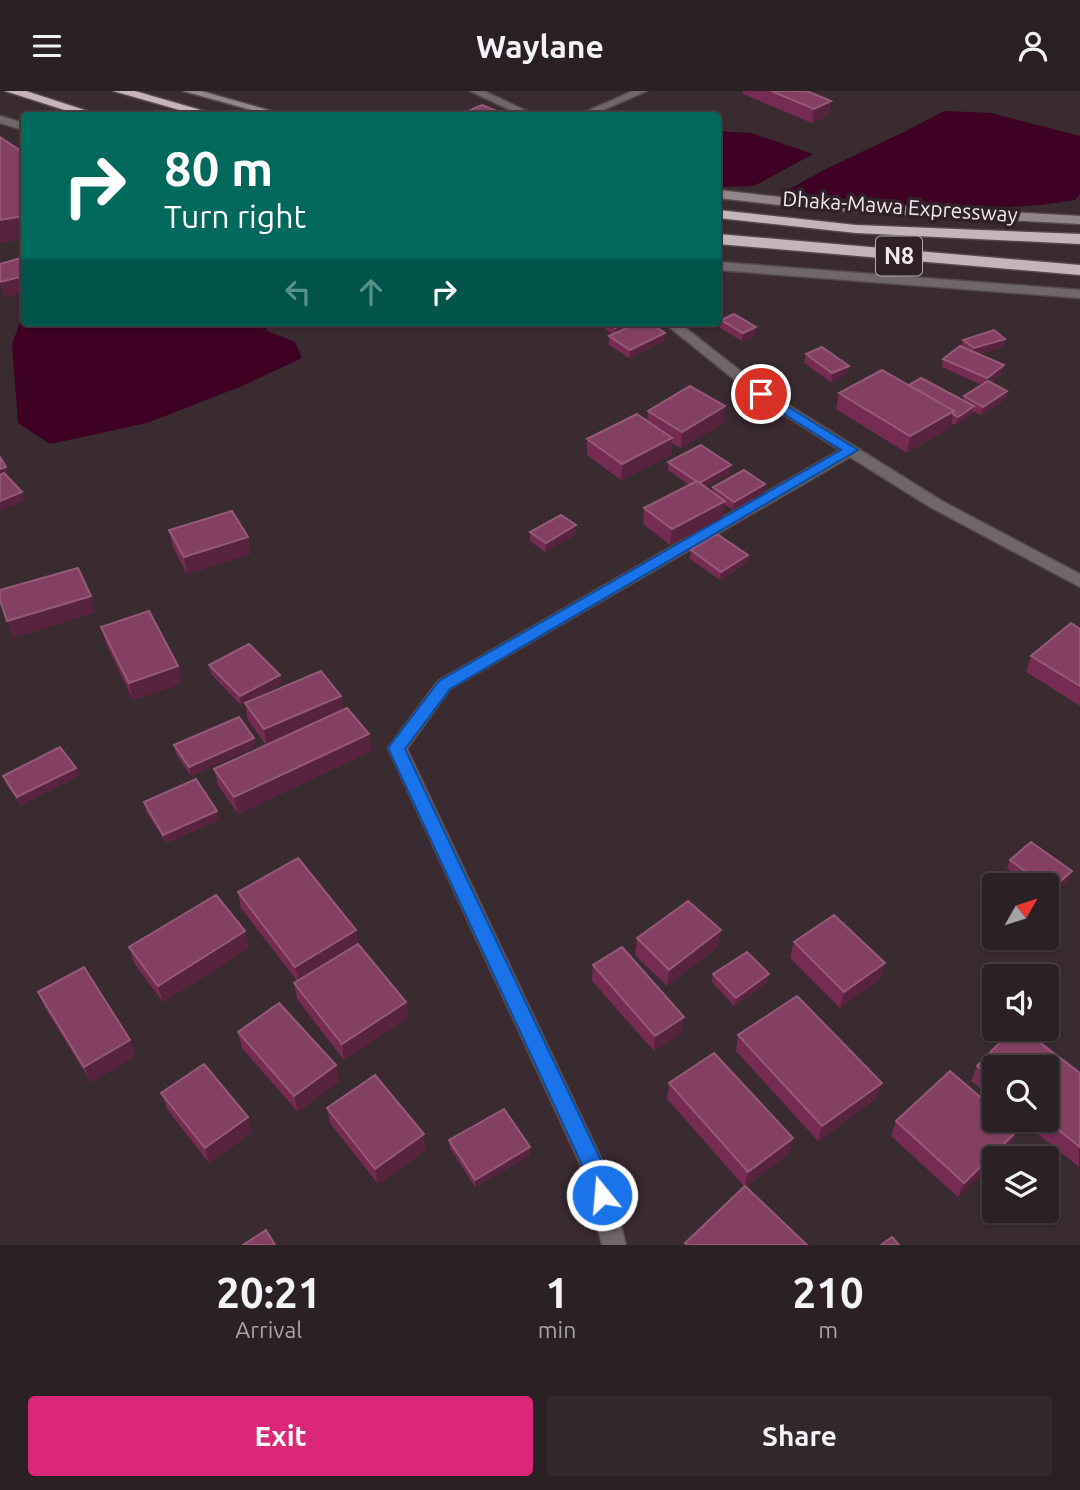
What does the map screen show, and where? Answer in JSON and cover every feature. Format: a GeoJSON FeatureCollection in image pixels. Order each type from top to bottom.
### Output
{"type":"FeatureCollection","features":[{"type":"Feature","properties":{"kind":"highway"},"geometry":{"type":"LineString","coordinates":[[12,91],[83,112]]}},
{"type":"Feature","properties":{"kind":"highway"},"geometry":{"type":"LineString","coordinates":[[120,91],[200,112]]}},
{"type":"Feature","properties":{"kind":"highway","name":"Dhaka-Mawa Expressway"},"geometry":{"type":"LineString","coordinates":[[721,214],[856,229],[1080,239]]}},
{"type":"Feature","properties":{"kind":"highway","name":"Dhaka-Mawa Expressway"},"geometry":{"type":"LineString","coordinates":[[721,239],[1080,270]]}},
{"type":"Feature","properties":{"kind":"main road"},"geometry":{"type":"LineString","coordinates":[[188,91],[268,112]]}},
{"type":"Feature","properties":{"kind":"main road"},"geometry":{"type":"LineString","coordinates":[[721,194],[825,206],[1080,220]]}},
{"type":"Feature","properties":{"kind":"street"},"geometry":{"type":"LineString","coordinates":[[475,91],[522,112]]}},
{"type":"Feature","properties":{"kind":"street"},"geometry":{"type":"LineString","coordinates":[[591,112],[642,91]]}},
{"type":"Feature","properties":{"kind":"street"},"geometry":{"type":"LineString","coordinates":[[0,118],[21,126]]}},
{"type":"Feature","properties":{"kind":"street"},"geometry":{"type":"LineString","coordinates":[[721,266],[1080,294]]}},
{"type":"Feature","properties":{"kind":"street"},"geometry":{"type":"LineString","coordinates":[[675,326],[761,394],[936,504],[1080,582]]}},
{"type":"Feature","properties":{"kind":"street"},"geometry":{"type":"LineString","coordinates":[[614,1245],[595,1171],[397,748],[444,685],[851,450]]}},
{"type":"Feature","properties":{"kind":"shaded area"},"geometry":{"type":"Polygon","coordinates":[[[944,111],[991,113],[1080,136],[1080,194],[1075,200],[1039,205],[966,208],[783,193],[823,171],[944,111]]]}},
{"type":"Feature","properties":{"kind":"shaded area"},"geometry":{"type":"Polygon","coordinates":[[[721,131],[751,133],[813,154],[754,186],[721,187],[721,131]]]}},
{"type":"Feature","properties":{"kind":"shaded area"},"geometry":{"type":"Polygon","coordinates":[[[21,320],[21,326],[270,326],[265,330],[295,342],[302,358],[242,386],[147,423],[50,444],[18,423],[12,344],[21,320]]]}},
{"type":"Feature","properties":{"kind":"building"},"geometry":{"type":"Polygon","coordinates":[[[771,91],[807,91],[831,101],[814,109],[771,91]]]}},
{"type":"Feature","properties":{"kind":"building"},"geometry":{"type":"Polygon","coordinates":[[[482,105],[494,110],[489,112],[466,112],[482,105]]]}},
{"type":"Feature","properties":{"kind":"building"},"geometry":{"type":"Polygon","coordinates":[[[0,137],[21,151],[21,216],[0,220],[0,137]]]}},
{"type":"Feature","properties":{"kind":"building"},"geometry":{"type":"Polygon","coordinates":[[[21,258],[21,277],[0,282],[0,264],[21,258]]]}},
{"type":"Feature","properties":{"kind":"building"},"geometry":{"type":"Polygon","coordinates":[[[734,314],[756,327],[743,333],[721,320],[734,314]]]}},
{"type":"Feature","properties":{"kind":"building"},"geometry":{"type":"Polygon","coordinates":[[[631,326],[654,326],[665,333],[630,350],[609,336],[631,326]]]}},
{"type":"Feature","properties":{"kind":"building"},"geometry":{"type":"Polygon","coordinates":[[[994,330],[1005,339],[974,348],[963,340],[994,330]]]}},
{"type":"Feature","properties":{"kind":"building"},"geometry":{"type":"Polygon","coordinates":[[[960,346],[1004,365],[987,378],[943,359],[960,346]]]}},
{"type":"Feature","properties":{"kind":"building"},"geometry":{"type":"Polygon","coordinates":[[[822,347],[849,366],[832,373],[806,354],[822,347]]]}},
{"type":"Feature","properties":{"kind":"building"},"geometry":{"type":"Polygon","coordinates":[[[882,370],[954,411],[910,436],[839,393],[882,370]]]}},
{"type":"Feature","properties":{"kind":"building"},"geometry":{"type":"Polygon","coordinates":[[[921,378],[974,406],[958,417],[953,414],[954,411],[909,385],[921,378]]]}},
{"type":"Feature","properties":{"kind":"building"},"geometry":{"type":"Polygon","coordinates":[[[988,381],[1007,391],[983,407],[964,396],[988,381]]]}},
{"type":"Feature","properties":{"kind":"building"},"geometry":{"type":"Polygon","coordinates":[[[690,386],[725,406],[682,432],[648,411],[690,386]]]}},
{"type":"Feature","properties":{"kind":"building"},"geometry":{"type":"Polygon","coordinates":[[[637,414],[672,438],[622,464],[587,439],[637,414]]]}},
{"type":"Feature","properties":{"kind":"building"},"geometry":{"type":"Polygon","coordinates":[[[701,445],[731,465],[699,483],[668,462],[701,445]]]}},
{"type":"Feature","properties":{"kind":"building"},"geometry":{"type":"Polygon","coordinates":[[[0,457],[6,467],[0,469],[0,457]]]}},
{"type":"Feature","properties":{"kind":"building"},"geometry":{"type":"Polygon","coordinates":[[[744,470],[765,484],[734,502],[713,487],[744,470]]]}},
{"type":"Feature","properties":{"kind":"building"},"geometry":{"type":"Polygon","coordinates":[[[4,473],[22,492],[0,501],[0,475],[4,473]]]}},
{"type":"Feature","properties":{"kind":"building"},"geometry":{"type":"Polygon","coordinates":[[[697,481],[725,501],[672,529],[644,508],[697,481]]]}},
{"type":"Feature","properties":{"kind":"building"},"geometry":{"type":"Polygon","coordinates":[[[232,511],[248,537],[184,557],[169,530],[232,511]]]}},
{"type":"Feature","properties":{"kind":"building"},"geometry":{"type":"Polygon","coordinates":[[[561,515],[576,525],[546,543],[530,532],[561,515]]]}},
{"type":"Feature","properties":{"kind":"building"},"geometry":{"type":"Polygon","coordinates":[[[717,534],[748,555],[721,572],[691,550],[717,534]]]}},
{"type":"Feature","properties":{"kind":"building"},"geometry":{"type":"Polygon","coordinates":[[[78,568],[91,596],[7,621],[0,600],[0,590],[78,568]]]}},
{"type":"Feature","properties":{"kind":"building"},"geometry":{"type":"Polygon","coordinates":[[[149,611],[178,666],[129,683],[101,627],[149,611]]]}},
{"type":"Feature","properties":{"kind":"building"},"geometry":{"type":"Polygon","coordinates":[[[1071,623],[1080,629],[1080,686],[1031,656],[1071,623]]]}},
{"type":"Feature","properties":{"kind":"building"},"geometry":{"type":"Polygon","coordinates":[[[249,644],[280,675],[240,696],[209,665],[249,644]]]}},
{"type":"Feature","properties":{"kind":"building"},"geometry":{"type":"Polygon","coordinates":[[[321,671],[341,696],[264,729],[245,703],[321,671]]]}},
{"type":"Feature","properties":{"kind":"building"},"geometry":{"type":"Polygon","coordinates":[[[347,708],[369,734],[234,797],[214,769],[347,708]]]}},
{"type":"Feature","properties":{"kind":"building"},"geometry":{"type":"Polygon","coordinates":[[[239,717],[254,738],[189,767],[174,745],[239,717]]]}},
{"type":"Feature","properties":{"kind":"building"},"geometry":{"type":"Polygon","coordinates":[[[60,747],[76,768],[17,797],[3,776],[60,747]]]}},
{"type":"Feature","properties":{"kind":"building"},"geometry":{"type":"Polygon","coordinates":[[[196,779],[217,811],[163,835],[144,802],[196,779]]]}},
{"type":"Feature","properties":{"kind":"building"},"geometry":{"type":"Polygon","coordinates":[[[1031,842],[1072,871],[1059,882],[1059,873],[1028,873],[1010,860],[1031,842]]]}},
{"type":"Feature","properties":{"kind":"building"},"geometry":{"type":"Polygon","coordinates":[[[298,858],[356,930],[295,967],[238,892],[298,858]]]}},
{"type":"Feature","properties":{"kind":"building"},"geometry":{"type":"Polygon","coordinates":[[[216,895],[245,931],[158,986],[129,947],[216,895]]]}},
{"type":"Feature","properties":{"kind":"building"},"geometry":{"type":"Polygon","coordinates":[[[688,901],[721,930],[669,970],[637,938],[688,901]]]}},
{"type":"Feature","properties":{"kind":"building"},"geometry":{"type":"Polygon","coordinates":[[[834,915],[885,963],[844,992],[794,942],[834,915]]]}},
{"type":"Feature","properties":{"kind":"building"},"geometry":{"type":"Polygon","coordinates":[[[358,944],[406,1002],[342,1044],[294,983],[358,944]]]}},
{"type":"Feature","properties":{"kind":"building"},"geometry":{"type":"Polygon","coordinates":[[[622,947],[684,1017],[655,1036],[593,965],[622,947]]]}},
{"type":"Feature","properties":{"kind":"building"},"geometry":{"type":"Polygon","coordinates":[[[747,952],[769,974],[736,998],[713,974],[747,952]]]}},
{"type":"Feature","properties":{"kind":"building"},"geometry":{"type":"Polygon","coordinates":[[[84,967],[130,1040],[84,1067],[38,992],[84,967]]]}},
{"type":"Feature","properties":{"kind":"building"},"geometry":{"type":"Polygon","coordinates":[[[797,996],[882,1083],[822,1126],[738,1035],[797,996]]]}},
{"type":"Feature","properties":{"kind":"building"},"geometry":{"type":"Polygon","coordinates":[[[279,1003],[336,1065],[294,1096],[238,1032],[279,1003]]]}},
{"type":"Feature","properties":{"kind":"building"},"geometry":{"type":"Polygon","coordinates":[[[1001,1041],[1038,1041],[1056,1055],[988,1055],[1001,1041]]]}},
{"type":"Feature","properties":{"kind":"building"},"geometry":{"type":"Polygon","coordinates":[[[714,1053],[793,1138],[748,1172],[669,1083],[714,1053]]]}},
{"type":"Feature","properties":{"kind":"building"},"geometry":{"type":"Polygon","coordinates":[[[1059,1057],[1080,1073],[1080,1147],[1059,1130],[1059,1057]]]}},
{"type":"Feature","properties":{"kind":"building"},"geometry":{"type":"Polygon","coordinates":[[[204,1064],[248,1117],[205,1148],[161,1093],[204,1064]]]}},
{"type":"Feature","properties":{"kind":"building"},"geometry":{"type":"Polygon","coordinates":[[[950,1071],[982,1099],[982,1132],[1016,1132],[1002,1146],[982,1146],[982,1165],[964,1183],[896,1121],[950,1071]]]}},
{"type":"Feature","properties":{"kind":"building"},"geometry":{"type":"Polygon","coordinates":[[[375,1075],[424,1134],[375,1169],[327,1108],[375,1075]]]}},
{"type":"Feature","properties":{"kind":"building"},"geometry":{"type":"Polygon","coordinates":[[[504,1109],[530,1147],[475,1180],[449,1140],[504,1109]]]}},
{"type":"Feature","properties":{"kind":"building"},"geometry":{"type":"Polygon","coordinates":[[[745,1186],[807,1245],[685,1243],[745,1186]]]}},
{"type":"Feature","properties":{"kind":"building"},"geometry":{"type":"Polygon","coordinates":[[[266,1230],[275,1245],[243,1245],[266,1230]]]}},
{"type":"Feature","properties":{"kind":"building"},"geometry":{"type":"Polygon","coordinates":[[[892,1237],[899,1245],[881,1245],[892,1237]]]}},
{"type":"Feature","properties":{"kind":"route"},"geometry":{"type":"LineString","coordinates":[[602,1195],[595,1171],[397,748],[444,685],[851,450],[761,394]]}}]}
